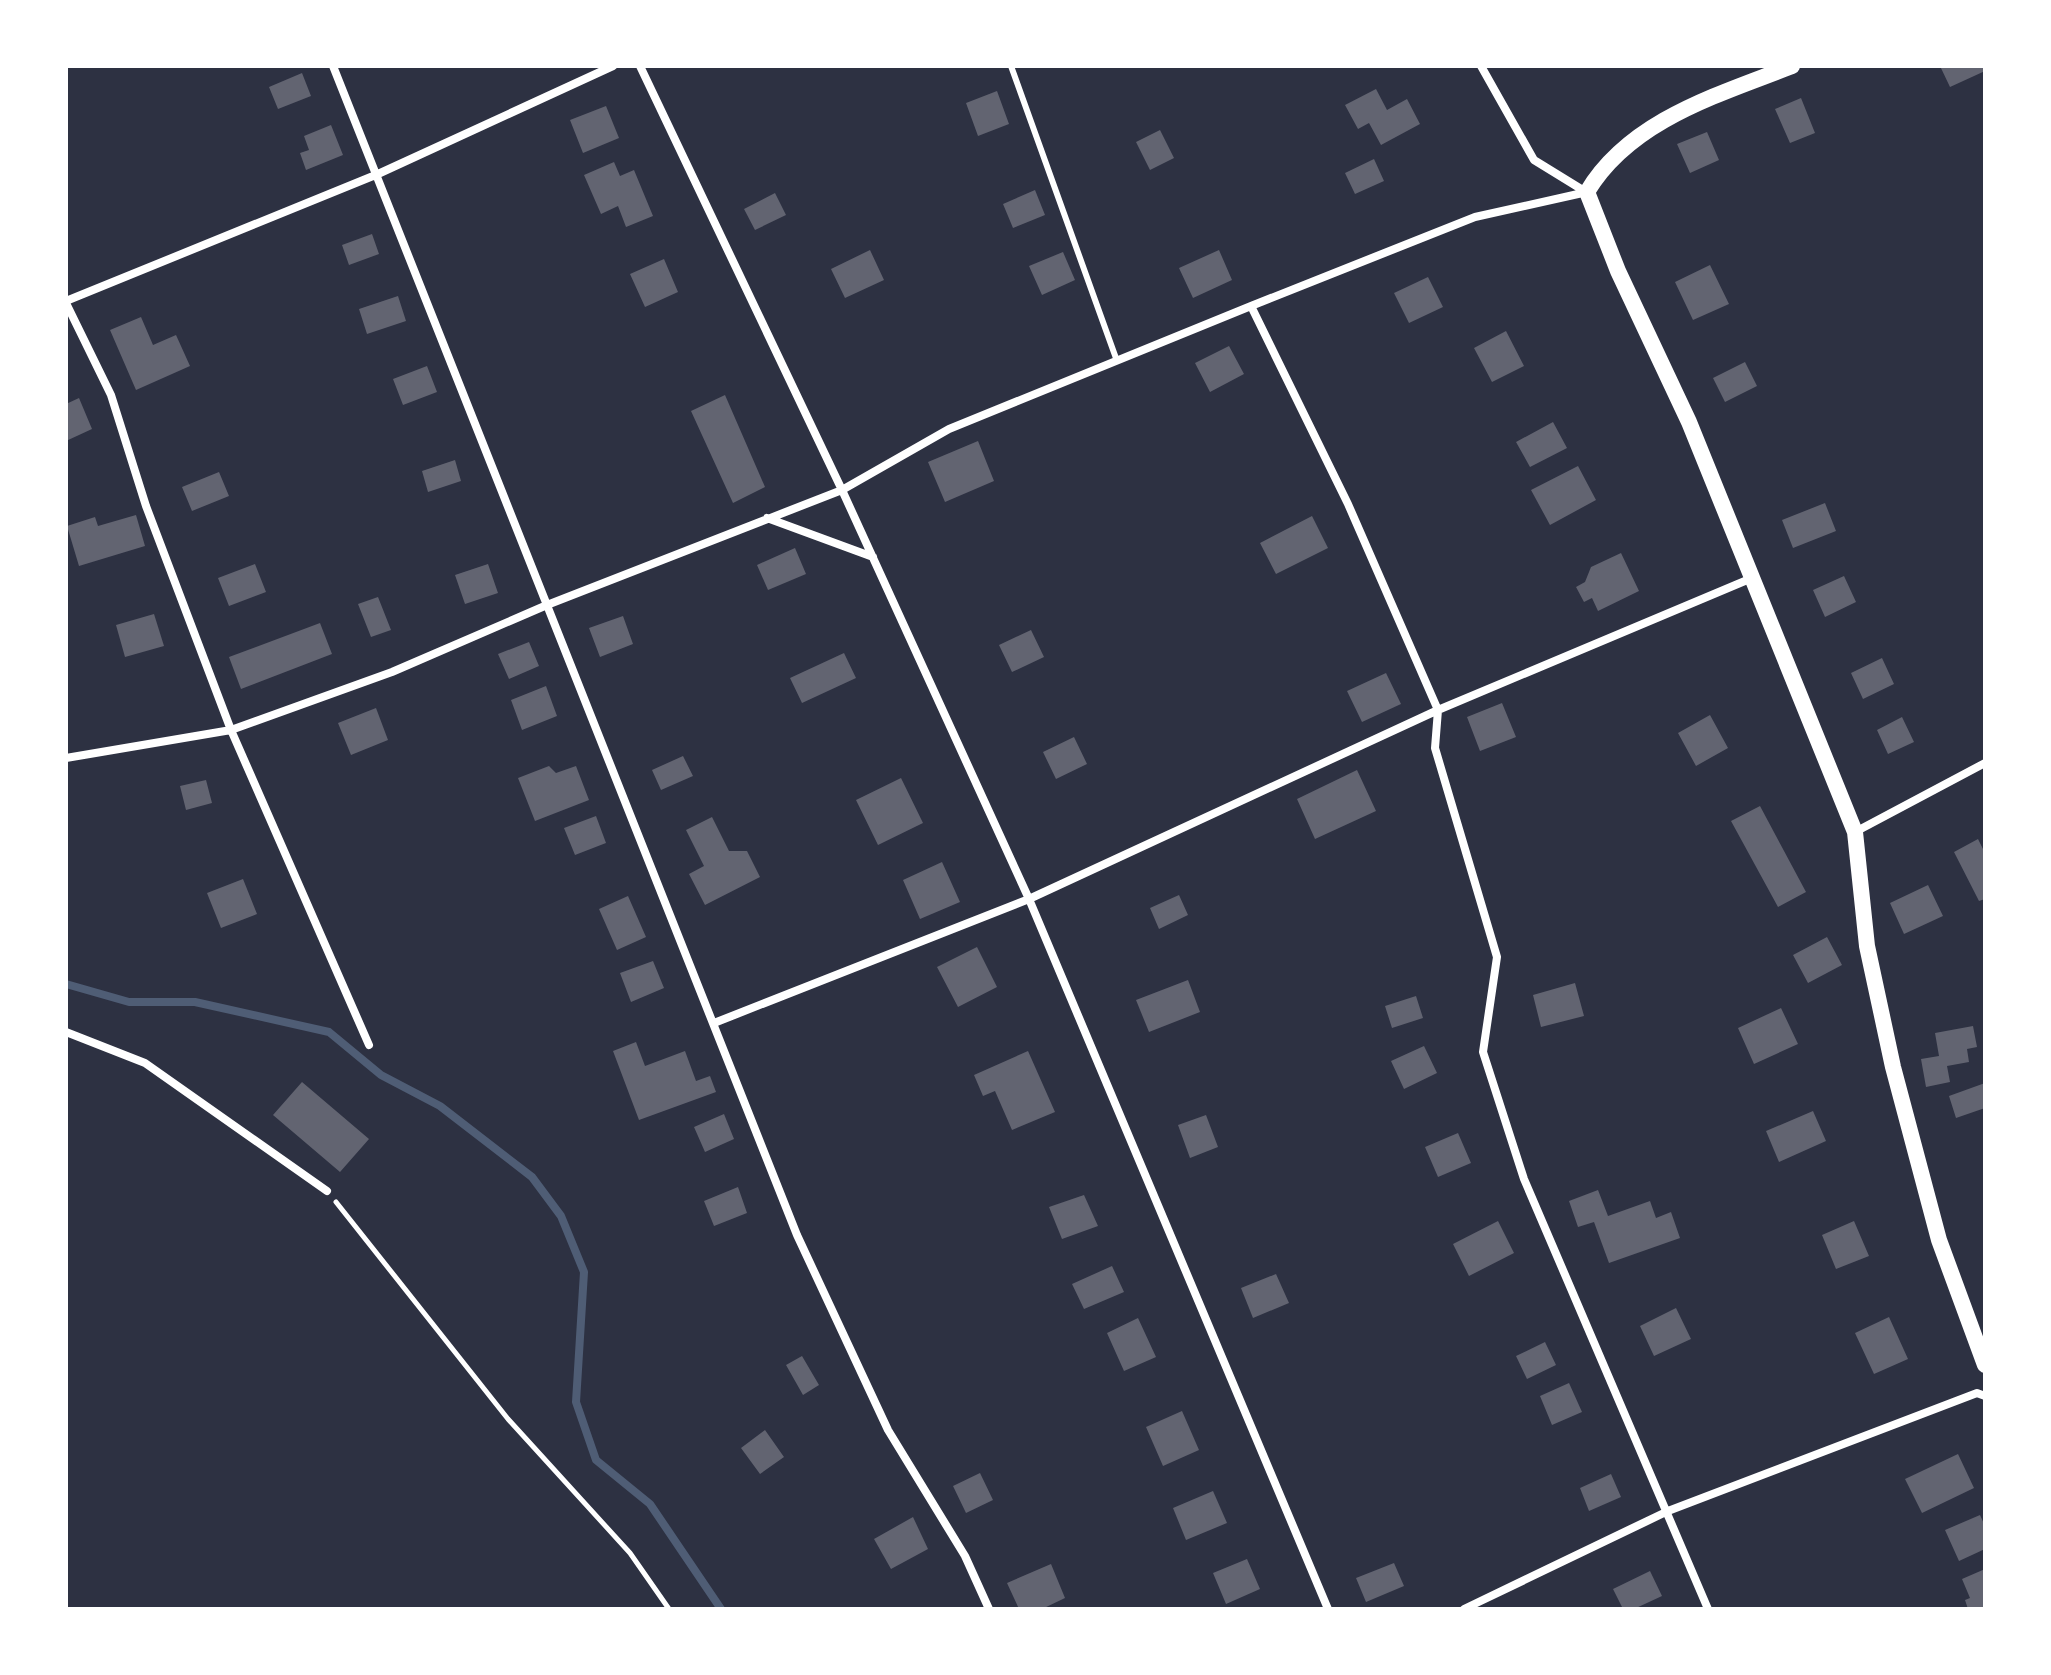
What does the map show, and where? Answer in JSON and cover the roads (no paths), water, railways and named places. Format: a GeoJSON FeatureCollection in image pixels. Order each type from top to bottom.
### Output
{"type":"FeatureCollection","features":[{"type":"Feature","properties":{"kind":"main road"},"geometry":{"type":"LineString","coordinates":[[1792,66],[1718,94],[1625,144],[1600,169],[1587,192],[1618,271],[1689,422],[1855,832],[1867,946],[1893,1067],[1939,1240],[1985,1365]]}},
{"type":"Feature","properties":{"kind":"street"},"geometry":{"type":"LineString","coordinates":[[333,66],[797,1235],[888,1430],[965,1556],[989,1609]]}},
{"type":"Feature","properties":{"kind":"street"},"geometry":{"type":"LineString","coordinates":[[369,1045],[231,730],[146,506],[111,395],[66,302],[378,174],[613,66]]}},
{"type":"Feature","properties":{"kind":"street"},"geometry":{"type":"LineString","coordinates":[[640,66],[842,490],[1029,899],[1328,1609]]}},
{"type":"Feature","properties":{"kind":"street"},"geometry":{"type":"LineString","coordinates":[[1481,66],[1534,160],[1587,192]]}},
{"type":"Feature","properties":{"kind":"street"},"geometry":{"type":"LineString","coordinates":[[66,758],[231,730],[392,672],[547,605],[842,490],[949,429],[1251,306],[1475,217],[1587,192]]}},
{"type":"Feature","properties":{"kind":"street"},"geometry":{"type":"LineString","coordinates":[[1251,306],[1348,504],[1438,710],[1435,748],[1497,957],[1483,1052],[1524,1179],[1708,1609]]}},
{"type":"Feature","properties":{"kind":"street"},"geometry":{"type":"LineString","coordinates":[[767,518],[873,557]]}},
{"type":"Feature","properties":{"kind":"street"},"geometry":{"type":"LineString","coordinates":[[714,1023],[1029,899],[1438,710],[1752,578]]}},
{"type":"Feature","properties":{"kind":"street"},"geometry":{"type":"LineString","coordinates":[[1855,832],[1985,763]]}},
{"type":"Feature","properties":{"kind":"street"},"geometry":{"type":"LineString","coordinates":[[66,1032],[145,1063],[327,1191]]}},
{"type":"Feature","properties":{"kind":"street"},"geometry":{"type":"LineString","coordinates":[[1464,1609],[1668,1511],[1977,1393],[1985,1396]]}},
{"type":"Feature","properties":{"kind":"lane"},"geometry":{"type":"LineString","coordinates":[[1011,66],[1117,361]]}},
{"type":"Feature","properties":{"kind":"waterway"},"geometry":{"type":"LineString","coordinates":[[66,984],[129,1002],[195,1002],[329,1032],[381,1075],[440,1106],[532,1177],[561,1216],[584,1272],[576,1402],[596,1460],[650,1504],[721,1609]]}}]}
